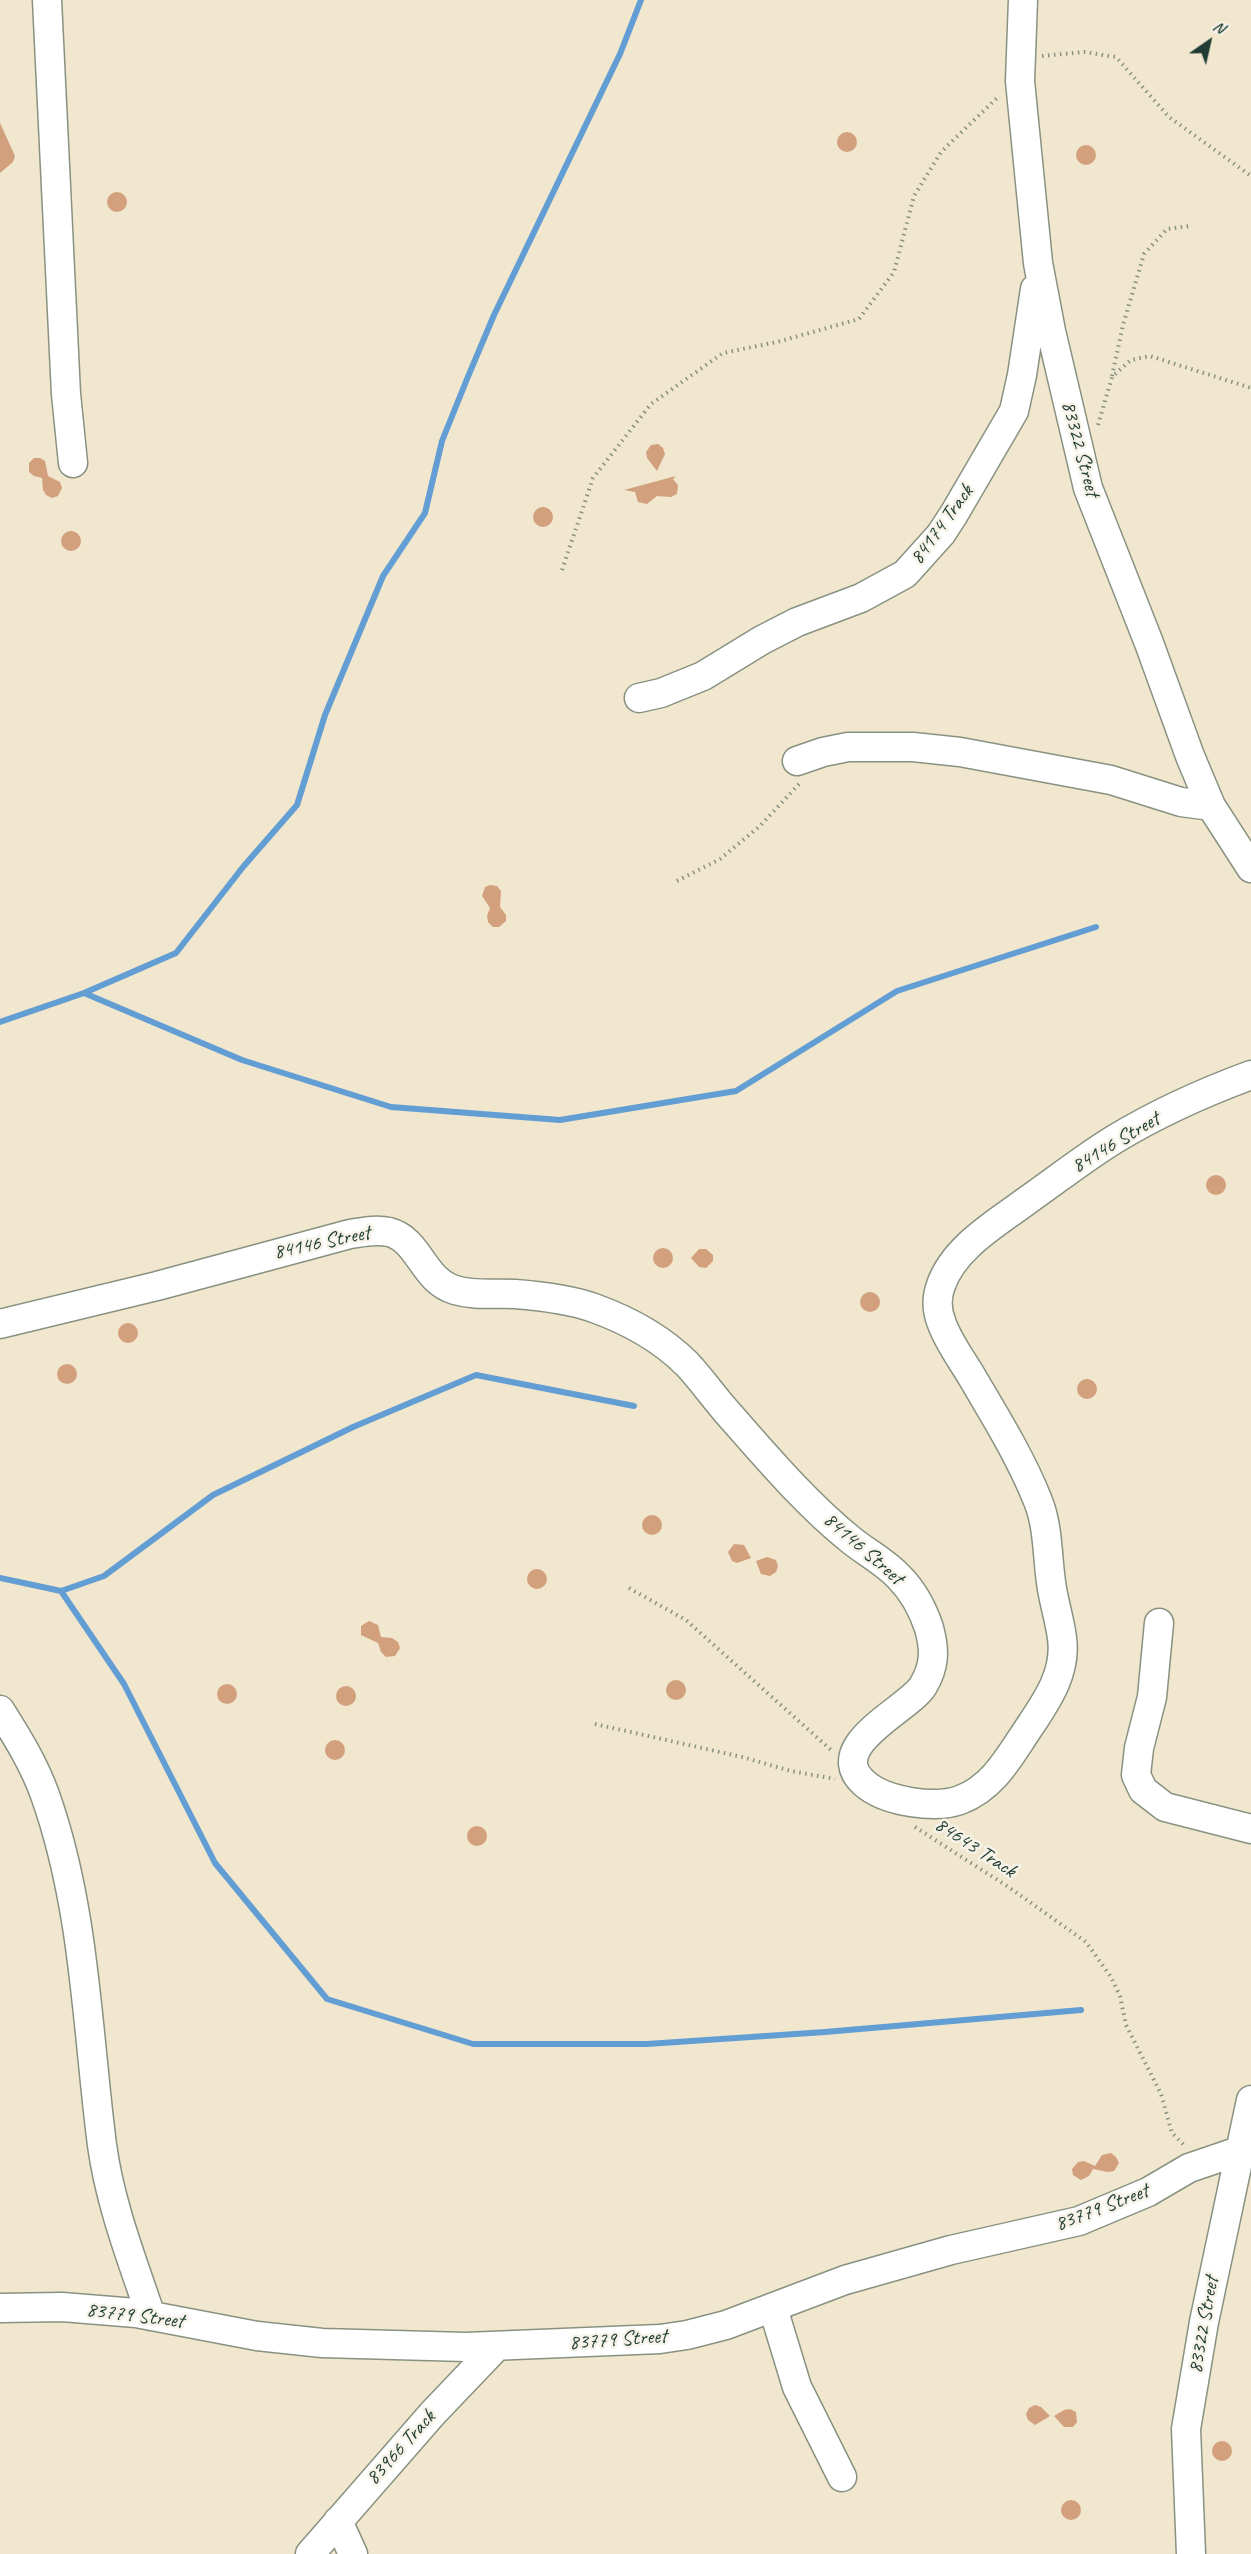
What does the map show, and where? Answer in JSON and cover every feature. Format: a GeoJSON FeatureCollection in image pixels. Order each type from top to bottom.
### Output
{"type":"FeatureCollection","features":[{"type":"Feature","properties":{"kind":"street"},"geometry":{"type":"LineString","coordinates":[[47,0],[66,394],[73,463]]}},
{"type":"Feature","properties":{"kind":"street","name":"83322 Street"},"geometry":{"type":"LineString","coordinates":[[1023,0],[1020,67],[1028,174],[1038,263],[1051,331],[1088,488],[1211,806],[1251,868]]}},
{"type":"Feature","properties":{"kind":"street","name":"84174 Track"},"geometry":{"type":"LineString","coordinates":[[639,698],[661,693],[702,676],[797,622],[887,586],[912,568],[954,514],[1014,411],[1025,359],[1038,263]]}},
{"type":"Feature","properties":{"kind":"street"},"geometry":{"type":"LineString","coordinates":[[798,772],[823,752],[848,747],[913,747],[960,752],[1111,780],[1182,802],[1211,806]]}},
{"type":"Feature","properties":{"kind":"street","name":"84146 Street"},"geometry":{"type":"LineString","coordinates":[[846,1769],[855,1768],[864,1783],[893,1797],[931,1805],[952,1803],[974,1795],[999,1772],[1040,1711],[1061,1670],[1063,1646],[1052,1590],[1043,1517],[1037,1498],[993,1413],[942,1326],[938,1307],[939,1289],[949,1268],[974,1240],[1116,1139],[1180,1105],[1251,1075]]}},
{"type":"Feature","properties":{"kind":"street","name":"84146 Street"},"geometry":{"type":"LineString","coordinates":[[0,1324],[157,1286],[350,1234],[375,1230],[389,1232],[408,1243],[431,1275],[442,1285],[452,1289],[482,1295],[513,1294],[578,1303],[623,1321],[655,1339],[683,1360],[724,1408],[828,1520],[898,1576],[914,1596],[924,1615],[934,1649],[930,1671],[916,1695],[869,1731],[846,1769]]}},
{"type":"Feature","properties":{"kind":"street"},"geometry":{"type":"LineString","coordinates":[[1159,1623],[1152,1697],[1136,1775],[1143,1790],[1165,1806],[1251,1828]]}},
{"type":"Feature","properties":{"kind":"street"},"geometry":{"type":"LineString","coordinates":[[0,1710],[25,1750],[44,1793],[56,1831],[77,1932],[102,2146],[122,2232],[151,2316]]}},
{"type":"Feature","properties":{"kind":"street","name":"83322 Street"},"geometry":{"type":"LineString","coordinates":[[1191,2554],[1186,2428],[1204,2322],[1251,2100]]}},
{"type":"Feature","properties":{"kind":"street","name":"83779 Street"},"geometry":{"type":"LineString","coordinates":[[0,2308],[62,2307],[151,2316],[256,2336],[322,2343],[497,2346],[660,2339],[726,2325],[855,2277],[951,2250],[1079,2221],[1148,2192],[1189,2168],[1239,2151]]}},
{"type":"Feature","properties":{"kind":"street"},"geometry":{"type":"LineString","coordinates":[[773,2308],[798,2387],[842,2477]]}},
{"type":"Feature","properties":{"kind":"street","name":"83966 Track"},"geometry":{"type":"LineString","coordinates":[[310,2554],[433,2413],[497,2346]]}},
{"type":"Feature","properties":{"kind":"street"},"geometry":{"type":"LineString","coordinates":[[338,2521],[353,2554]]}},
{"type":"Feature","properties":{"kind":"path"},"geometry":{"type":"LineString","coordinates":[[562,570],[593,478],[651,404],[723,353],[777,342],[859,319],[894,272],[914,196],[940,152],[1020,67],[1084,52],[1116,57],[1169,117],[1251,176]]}},
{"type":"Feature","properties":{"kind":"path"},"geometry":{"type":"LineString","coordinates":[[1078,448],[1089,438],[1100,422],[1143,254],[1167,229],[1191,226]]}},
{"type":"Feature","properties":{"kind":"path"},"geometry":{"type":"LineString","coordinates":[[1112,377],[1131,360],[1150,356],[1251,388]]}},
{"type":"Feature","properties":{"kind":"path"},"geometry":{"type":"LineString","coordinates":[[676,881],[720,859],[760,826],[798,772]]}},
{"type":"Feature","properties":{"kind":"path"},"geometry":{"type":"LineString","coordinates":[[595,1724],[742,1757],[791,1771],[846,1769],[837,1754],[686,1620],[628,1588]]}},
{"type":"Feature","properties":{"kind":"path","name":"84643 Track"},"geometry":{"type":"LineString","coordinates":[[911,1824],[1010,1888],[1086,1942],[1111,1977],[1120,1996],[1126,2025],[1161,2094],[1172,2133],[1186,2148],[1209,2160]]}},
{"type":"Feature","properties":{"kind":"building"},"geometry":{"type":"Polygon","coordinates":[[[0,123],[15,156],[13,162],[0,173],[0,123]]]}},
{"type":"Feature","properties":{"kind":"building"},"geometry":{"type":"Polygon","coordinates":[[[847,132],[854,135],[857,142],[854,149],[847,152],[840,149],[837,142],[840,135],[847,132]]]}},
{"type":"Feature","properties":{"kind":"building"},"geometry":{"type":"Polygon","coordinates":[[[1086,145],[1093,148],[1096,155],[1093,162],[1086,165],[1079,162],[1076,155],[1079,148],[1086,145]]]}},
{"type":"Feature","properties":{"kind":"building"},"geometry":{"type":"Polygon","coordinates":[[[117,192],[124,195],[127,202],[124,209],[117,212],[110,209],[107,202],[110,195],[117,192]]]}},
{"type":"Feature","properties":{"kind":"building"},"geometry":{"type":"Polygon","coordinates":[[[658,444],[663,448],[665,454],[657,471],[647,458],[646,452],[651,445],[658,444]]]}},
{"type":"Feature","properties":{"kind":"building"},"geometry":{"type":"Polygon","coordinates":[[[34,458],[45,461],[48,476],[60,482],[62,488],[58,496],[52,498],[46,495],[42,478],[29,472],[29,463],[34,458]]]}},
{"type":"Feature","properties":{"kind":"building"},"geometry":{"type":"Polygon","coordinates":[[[676,476],[673,479],[678,485],[677,494],[671,497],[657,496],[647,504],[638,502],[635,492],[624,490],[676,476]]]}},
{"type":"Feature","properties":{"kind":"building"},"geometry":{"type":"Polygon","coordinates":[[[543,507],[550,510],[553,517],[550,524],[543,527],[536,524],[533,517],[536,510],[543,507]]]}},
{"type":"Feature","properties":{"kind":"building"},"geometry":{"type":"Polygon","coordinates":[[[71,531],[78,534],[81,541],[78,548],[71,551],[64,548],[61,541],[64,534],[71,531]]]}},
{"type":"Feature","properties":{"kind":"building"},"geometry":{"type":"Polygon","coordinates":[[[497,886],[501,891],[500,907],[506,915],[506,921],[499,927],[493,927],[488,922],[487,916],[490,908],[482,896],[485,887],[497,886]]]}},
{"type":"Feature","properties":{"kind":"building"},"geometry":{"type":"Polygon","coordinates":[[[1216,1175],[1223,1178],[1226,1185],[1223,1192],[1216,1195],[1209,1192],[1206,1185],[1209,1178],[1216,1175]]]}},
{"type":"Feature","properties":{"kind":"building"},"geometry":{"type":"Polygon","coordinates":[[[663,1248],[670,1251],[673,1258],[670,1265],[663,1268],[656,1265],[653,1258],[656,1251],[663,1248]]]}},
{"type":"Feature","properties":{"kind":"building"},"geometry":{"type":"Polygon","coordinates":[[[699,1249],[706,1249],[713,1255],[713,1261],[706,1268],[699,1267],[691,1258],[699,1249]]]}},
{"type":"Feature","properties":{"kind":"building"},"geometry":{"type":"Polygon","coordinates":[[[870,1292],[877,1295],[880,1302],[877,1309],[870,1312],[863,1309],[860,1302],[863,1295],[870,1292]]]}},
{"type":"Feature","properties":{"kind":"building"},"geometry":{"type":"Polygon","coordinates":[[[128,1323],[135,1326],[138,1333],[135,1340],[128,1343],[121,1340],[118,1333],[121,1326],[128,1323]]]}},
{"type":"Feature","properties":{"kind":"building"},"geometry":{"type":"Polygon","coordinates":[[[67,1364],[74,1367],[77,1374],[74,1381],[67,1384],[60,1381],[57,1374],[60,1367],[67,1364]]]}},
{"type":"Feature","properties":{"kind":"building"},"geometry":{"type":"Polygon","coordinates":[[[1087,1379],[1094,1382],[1097,1389],[1094,1396],[1087,1399],[1080,1396],[1077,1389],[1080,1382],[1087,1379]]]}},
{"type":"Feature","properties":{"kind":"building"},"geometry":{"type":"Polygon","coordinates":[[[652,1515],[659,1518],[662,1525],[659,1532],[652,1535],[645,1532],[642,1525],[645,1518],[652,1515]]]}},
{"type":"Feature","properties":{"kind":"building"},"geometry":{"type":"Polygon","coordinates":[[[734,1544],[744,1545],[751,1558],[737,1563],[732,1561],[728,1552],[734,1544]]]}},
{"type":"Feature","properties":{"kind":"building"},"geometry":{"type":"Polygon","coordinates":[[[767,1557],[776,1560],[778,1566],[776,1572],[770,1576],[761,1574],[756,1561],[767,1557]]]}},
{"type":"Feature","properties":{"kind":"building"},"geometry":{"type":"Polygon","coordinates":[[[537,1569],[544,1572],[547,1579],[544,1586],[537,1589],[530,1586],[527,1579],[530,1572],[537,1569]]]}},
{"type":"Feature","properties":{"kind":"building"},"geometry":{"type":"Polygon","coordinates":[[[369,1621],[378,1625],[381,1637],[392,1638],[398,1642],[400,1648],[395,1656],[386,1657],[381,1652],[378,1643],[361,1635],[361,1626],[369,1621]]]}},
{"type":"Feature","properties":{"kind":"building"},"geometry":{"type":"Polygon","coordinates":[[[676,1680],[683,1683],[686,1690],[683,1697],[676,1700],[669,1697],[666,1690],[669,1683],[676,1680]]]}},
{"type":"Feature","properties":{"kind":"building"},"geometry":{"type":"Polygon","coordinates":[[[227,1684],[234,1687],[237,1694],[234,1701],[227,1704],[220,1701],[217,1694],[220,1687],[227,1684]]]}},
{"type":"Feature","properties":{"kind":"building"},"geometry":{"type":"Polygon","coordinates":[[[346,1686],[353,1689],[356,1696],[353,1703],[346,1706],[339,1703],[336,1696],[339,1689],[346,1686]]]}},
{"type":"Feature","properties":{"kind":"building"},"geometry":{"type":"Polygon","coordinates":[[[335,1740],[342,1743],[345,1750],[342,1757],[335,1760],[328,1757],[325,1750],[328,1743],[335,1740]]]}},
{"type":"Feature","properties":{"kind":"building"},"geometry":{"type":"Polygon","coordinates":[[[477,1826],[484,1829],[487,1836],[484,1843],[477,1846],[470,1843],[467,1836],[470,1829],[477,1826]]]}},
{"type":"Feature","properties":{"kind":"building"},"geometry":{"type":"Polygon","coordinates":[[[1111,2153],[1119,2163],[1114,2171],[1093,2169],[1089,2176],[1081,2180],[1073,2175],[1072,2169],[1078,2162],[1084,2161],[1095,2166],[1102,2155],[1111,2153]]]}},
{"type":"Feature","properties":{"kind":"building"},"geometry":{"type":"Polygon","coordinates":[[[1035,2405],[1041,2407],[1050,2416],[1035,2425],[1028,2420],[1026,2414],[1029,2408],[1035,2405]]]}},
{"type":"Feature","properties":{"kind":"building"},"geometry":{"type":"Polygon","coordinates":[[[1070,2409],[1076,2412],[1077,2422],[1073,2427],[1064,2427],[1054,2416],[1070,2409]]]}},
{"type":"Feature","properties":{"kind":"building"},"geometry":{"type":"Polygon","coordinates":[[[1222,2441],[1229,2444],[1232,2451],[1229,2458],[1222,2461],[1215,2458],[1212,2451],[1215,2444],[1222,2441]]]}},
{"type":"Feature","properties":{"kind":"building"},"geometry":{"type":"Polygon","coordinates":[[[1071,2500],[1078,2503],[1081,2510],[1078,2517],[1071,2520],[1064,2517],[1061,2510],[1064,2503],[1071,2500]]]}},
{"type":"Feature","properties":{"kind":"waterway"},"geometry":{"type":"LineString","coordinates":[[0,1022],[84,993],[176,953],[243,867],[297,805],[325,715],[383,576],[425,513],[442,441],[494,315],[620,54],[641,0]]}},
{"type":"Feature","properties":{"kind":"waterway"},"geometry":{"type":"LineString","coordinates":[[84,993],[242,1060],[391,1107],[560,1120],[736,1091],[897,991],[1096,927]]}},
{"type":"Feature","properties":{"kind":"waterway"},"geometry":{"type":"LineString","coordinates":[[61,1591],[104,1576],[213,1495],[353,1427],[476,1375],[634,1406]]}},
{"type":"Feature","properties":{"kind":"waterway"},"geometry":{"type":"LineString","coordinates":[[0,1578],[61,1591],[124,1684],[215,1863],[327,1999],[473,2044],[647,2044],[825,2032],[1081,2010]]}}]}
